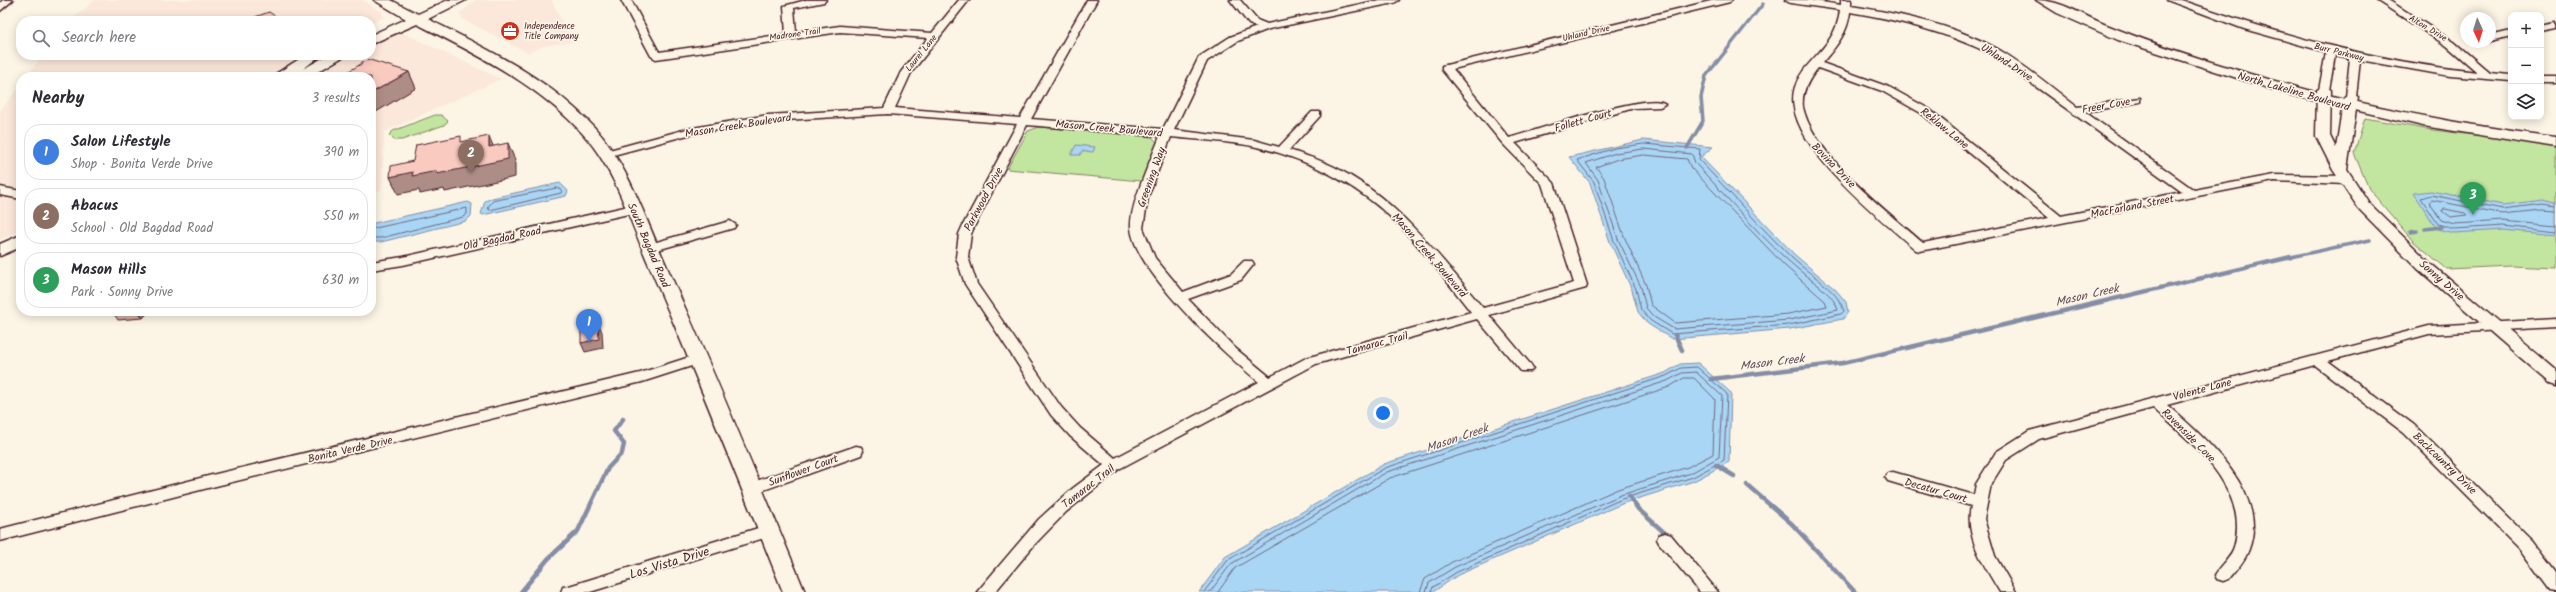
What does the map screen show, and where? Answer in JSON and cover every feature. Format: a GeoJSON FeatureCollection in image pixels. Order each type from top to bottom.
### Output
{"type":"FeatureCollection","features":[{"type":"Feature","properties":{"kind":"main road","name":"South Bagdad Road"},"geometry":{"type":"LineString","coordinates":[[382,0],[528,80],[549,94],[590,132],[606,154],[633,209],[699,360],[750,489],[794,592]]}},
{"type":"Feature","properties":{"kind":"main road"},"geometry":{"type":"LineString","coordinates":[[376,25],[430,0]]}},
{"type":"Feature","properties":{"kind":"main road"},"geometry":{"type":"LineString","coordinates":[[376,38],[459,0]]}},
{"type":"Feature","properties":{"kind":"main road","name":"North Lakeline Boulevard"},"geometry":{"type":"LineString","coordinates":[[2043,0],[2105,29],[2157,50],[2351,102],[2463,129],[2556,142]]}},
{"type":"Feature","properties":{"kind":"main road","name":"North Lakeline Boulevard"},"geometry":{"type":"LineString","coordinates":[[2065,0],[2181,49],[2324,95]]}},
{"type":"Feature","properties":{"kind":"main road"},"geometry":{"type":"LineString","coordinates":[[287,72],[307,60]]}},
{"type":"Feature","properties":{"kind":"main road"},"geometry":{"type":"LineString","coordinates":[[307,72],[330,60]]}},
{"type":"Feature","properties":{"kind":"main road","name":"North Lakeline Boulevard"},"geometry":{"type":"LineString","coordinates":[[2351,102],[2556,131]]}},
{"type":"Feature","properties":{"kind":"main road"},"geometry":{"type":"LineString","coordinates":[[0,251],[16,243]]}},
{"type":"Feature","properties":{"kind":"street"},"geometry":{"type":"LineString","coordinates":[[0,8],[8,0]]}},
{"type":"Feature","properties":{"kind":"street","name":"Madrone Trail"},"geometry":{"type":"LineString","coordinates":[[626,0],[656,56],[791,34],[855,29],[935,36]]}},
{"type":"Feature","properties":{"kind":"street"},"geometry":{"type":"LineString","coordinates":[[791,34],[789,6],[821,0]]}},
{"type":"Feature","properties":{"kind":"street","name":"Laurel Lane"},"geometry":{"type":"LineString","coordinates":[[888,111],[906,72],[964,0]]}},
{"type":"Feature","properties":{"kind":"street","name":"Parkwood Drive"},"geometry":{"type":"LineString","coordinates":[[1092,0],[1024,121],[965,234],[962,248],[964,266],[971,284],[1056,410],[1075,432],[1114,465]]}},
{"type":"Feature","properties":{"kind":"street"},"geometry":{"type":"LineString","coordinates":[[1235,0],[1253,22],[1266,27]]}},
{"type":"Feature","properties":{"kind":"street","name":"Greening Way"},"geometry":{"type":"LineString","coordinates":[[1268,382],[1230,351],[1180,298],[1149,259],[1137,228],[1140,202],[1167,133],[1203,59],[1234,39],[1266,27],[1394,0]]}},
{"type":"Feature","properties":{"kind":"street","name":"Uhland Drive"},"geometry":{"type":"LineString","coordinates":[[1446,68],[1727,0]]}},
{"type":"Feature","properties":{"kind":"street","name":"Uhland Drive"},"geometry":{"type":"LineString","coordinates":[[1790,0],[1846,4],[1897,16],[1959,34],[1993,51],[2192,194]]}},
{"type":"Feature","properties":{"kind":"street","name":"Burr Parkway"},"geometry":{"type":"LineString","coordinates":[[2172,0],[2272,35],[2355,57],[2488,77],[2508,78]]}},
{"type":"Feature","properties":{"kind":"street","name":"Alton Drive"},"geometry":{"type":"LineString","coordinates":[[2381,0],[2450,41],[2468,55],[2488,77]]}},
{"type":"Feature","properties":{"kind":"street","name":"Bovina Drive"},"geometry":{"type":"LineString","coordinates":[[1846,4],[1844,22],[1837,35],[1799,88],[1797,100],[1799,117],[1809,138],[1825,158],[1920,247]]}},
{"type":"Feature","properties":{"kind":"street"},"geometry":{"type":"LineString","coordinates":[[2544,27],[2556,25]]}},
{"type":"Feature","properties":{"kind":"street"},"geometry":{"type":"LineString","coordinates":[[2496,38],[2508,35]]}},
{"type":"Feature","properties":{"kind":"street"},"geometry":{"type":"LineString","coordinates":[[2450,41],[2460,41]]}},
{"type":"Feature","properties":{"kind":"street","name":"Sonny Drive"},"geometry":{"type":"LineString","coordinates":[[2331,51],[2324,95],[2324,136],[2343,175],[2364,206],[2424,266],[2556,379]]}},
{"type":"Feature","properties":{"kind":"street"},"geometry":{"type":"LineString","coordinates":[[2343,175],[2355,57]]}},
{"type":"Feature","properties":{"kind":"street","name":"Reklaw Lane"},"geometry":{"type":"LineString","coordinates":[[1815,64],[1859,78],[1908,100],[1925,111],[2059,220]]}},
{"type":"Feature","properties":{"kind":"street","name":"Tamarac Trail"},"geometry":{"type":"LineString","coordinates":[[985,592],[1049,518],[1072,496],[1114,465],[1268,382],[1311,361],[1581,285],[1548,183],[1507,142],[1446,68]]}},
{"type":"Feature","properties":{"kind":"street"},"geometry":{"type":"LineString","coordinates":[[2544,80],[2556,80]]}},
{"type":"Feature","properties":{"kind":"street","name":"Freer Cove"},"geometry":{"type":"LineString","coordinates":[[2076,110],[2136,100]]}},
{"type":"Feature","properties":{"kind":"street","name":"Follett Court"},"geometry":{"type":"LineString","coordinates":[[1507,142],[1633,105],[1660,104]]}},
{"type":"Feature","properties":{"kind":"street","name":"Mason Creek Boulevard"},"geometry":{"type":"LineString","coordinates":[[606,154],[687,132],[768,118],[888,111],[1024,121],[1236,140],[1282,151],[1334,171],[1378,200],[1404,223],[1526,368]]}},
{"type":"Feature","properties":{"kind":"street"},"geometry":{"type":"LineString","coordinates":[[1282,151],[1316,114]]}},
{"type":"Feature","properties":{"kind":"street","name":"MacFarland Street"},"geometry":{"type":"LineString","coordinates":[[1920,247],[2274,178],[2343,175]]}},
{"type":"Feature","properties":{"kind":"street"},"geometry":{"type":"LineString","coordinates":[[0,191],[16,194]]}},
{"type":"Feature","properties":{"kind":"street","name":"Old Bagdad Road"},"geometry":{"type":"LineString","coordinates":[[376,265],[403,261],[633,209]]}},
{"type":"Feature","properties":{"kind":"street"},"geometry":{"type":"LineString","coordinates":[[650,248],[730,225]]}},
{"type":"Feature","properties":{"kind":"street"},"geometry":{"type":"LineString","coordinates":[[1180,298],[1236,277],[1248,264]]}},
{"type":"Feature","properties":{"kind":"street","name":"Volente Lane"},"geometry":{"type":"LineString","coordinates":[[2008,592],[1987,557],[1976,519],[1984,484],[2001,456],[2034,435],[2316,358],[2429,330],[2556,323]]}},
{"type":"Feature","properties":{"kind":"street","name":"Backcountry Drive"},"geometry":{"type":"LineString","coordinates":[[2316,358],[2409,428],[2525,544],[2556,585]]}},
{"type":"Feature","properties":{"kind":"street","name":"Bonita Verde Drive"},"geometry":{"type":"LineString","coordinates":[[0,535],[216,480],[642,377],[699,360]]}},
{"type":"Feature","properties":{"kind":"street","name":"Ravenside Cove"},"geometry":{"type":"LineString","coordinates":[[2155,402],[2195,438],[2215,460],[2236,489],[2246,519],[2242,548],[2223,575]]}},
{"type":"Feature","properties":{"kind":"street","name":"Sunflower Court"},"geometry":{"type":"LineString","coordinates":[[750,489],[856,451]]}},
{"type":"Feature","properties":{"kind":"street","name":"Decatur Court"},"geometry":{"type":"LineString","coordinates":[[1893,477],[1980,503]]}},
{"type":"Feature","properties":{"kind":"street","name":"Los Vista Drive"},"geometry":{"type":"LineString","coordinates":[[570,592],[768,531]]}},
{"type":"Feature","properties":{"kind":"street"},"geometry":{"type":"LineString","coordinates":[[1665,539],[1710,592]]}},
{"type":"Feature","properties":{"kind":"shaded area"},"geometry":{"type":"Polygon","coordinates":[[[95,0],[362,0],[382,12],[384,17],[376,21],[376,16],[76,16],[95,0]]]}},
{"type":"Feature","properties":{"kind":"shaded area"},"geometry":{"type":"Polygon","coordinates":[[[476,0],[552,0],[571,42],[544,46],[528,53],[464,20],[459,14],[476,0]]]}},
{"type":"Feature","properties":{"kind":"shaded area"},"geometry":{"type":"Polygon","coordinates":[[[401,32],[501,79],[384,132],[382,189],[376,192],[376,72],[315,72],[336,60],[376,60],[376,42],[401,32]]]}},
{"type":"Feature","properties":{"kind":"shaded area"},"geometry":{"type":"Polygon","coordinates":[[[39,60],[301,60],[281,72],[30,72],[39,60]]]}},
{"type":"Feature","properties":{"kind":"shaded area"},"geometry":{"type":"Polygon","coordinates":[[[16,90],[16,188],[0,186],[0,111],[16,90]]]}},
{"type":"Feature","properties":{"kind":"shaded area"},"geometry":{"type":"Polygon","coordinates":[[[0,196],[16,200],[16,232],[0,240],[0,196]]]}},
{"type":"Feature","properties":{"kind":"green space"},"geometry":{"type":"Polygon","coordinates":[[[435,115],[441,115],[448,121],[444,125],[402,140],[394,140],[389,135],[393,131],[435,115]]]}},
{"type":"Feature","properties":{"kind":"green space"},"geometry":{"type":"Polygon","coordinates":[[[2365,118],[2425,129],[2556,145],[2556,268],[2511,266],[2447,269],[2413,241],[2369,189],[2354,153],[2365,118]]]}},
{"type":"Feature","properties":{"kind":"green space"},"geometry":{"type":"Polygon","coordinates":[[[1039,127],[1152,137],[1158,143],[1141,181],[1007,169],[1028,131],[1039,127]]]}},
{"type":"Feature","properties":{"kind":"water"},"geometry":{"type":"Polygon","coordinates":[[[1643,140],[1713,147],[1701,157],[1795,255],[1836,290],[1846,302],[1848,312],[1843,319],[1790,329],[1672,339],[1648,324],[1638,312],[1632,290],[1610,242],[1590,183],[1569,157],[1643,140]]]}},
{"type":"Feature","properties":{"kind":"water"},"geometry":{"type":"Polygon","coordinates":[[[1076,145],[1095,147],[1093,152],[1082,151],[1080,155],[1071,155],[1076,145]]]}},
{"type":"Feature","properties":{"kind":"water"},"geometry":{"type":"Polygon","coordinates":[[[560,183],[568,191],[566,196],[483,215],[481,214],[485,201],[492,198],[560,183]]]}},
{"type":"Feature","properties":{"kind":"water"},"geometry":{"type":"Polygon","coordinates":[[[2431,191],[2503,205],[2543,200],[2556,203],[2556,235],[2504,230],[2454,233],[2437,229],[2414,193],[2431,191]]]}},
{"type":"Feature","properties":{"kind":"water"},"geometry":{"type":"Polygon","coordinates":[[[468,202],[472,204],[471,216],[466,221],[381,242],[376,242],[376,223],[468,202]]]}},
{"type":"Feature","properties":{"kind":"water"},"geometry":{"type":"Polygon","coordinates":[[[1698,363],[1731,393],[1729,462],[1694,481],[1624,503],[1458,575],[1433,592],[1199,592],[1225,557],[1384,464],[1665,373],[1680,364],[1698,363]]]}},
{"type":"Feature","properties":{"kind":"building"},"geometry":{"type":"Polygon","coordinates":[[[269,12],[275,16],[258,16],[269,12]]]}},
{"type":"Feature","properties":{"kind":"building"},"geometry":{"type":"Polygon","coordinates":[[[370,60],[409,72],[376,90],[376,72],[347,72],[362,62],[370,60]]]}},
{"type":"Feature","properties":{"kind":"building"},"geometry":{"type":"Polygon","coordinates":[[[461,136],[461,142],[489,136],[489,147],[508,143],[508,159],[437,174],[437,171],[412,176],[413,172],[390,177],[391,166],[413,161],[416,145],[461,136]]]}},
{"type":"Feature","properties":{"kind":"building"},"geometry":{"type":"Polygon","coordinates":[[[598,322],[599,339],[581,343],[581,326],[598,322]]]}},
{"type":"Feature","properties":{"kind":"waterway"},"geometry":{"type":"LineString","coordinates":[[1687,148],[1703,121],[1701,97],[1706,76],[1763,4]]}},
{"type":"Feature","properties":{"kind":"waterway","name":"Mason Creek"},"geometry":{"type":"LineString","coordinates":[[2425,229],[2441,227]]}},
{"type":"Feature","properties":{"kind":"waterway","name":"Mason Creek"},"geometry":{"type":"LineString","coordinates":[[2410,232],[2417,231]]}},
{"type":"Feature","properties":{"kind":"waterway","name":"Mason Creek"},"geometry":{"type":"LineString","coordinates":[[2286,258],[2370,240]]}},
{"type":"Feature","properties":{"kind":"waterway","name":"Mason Creek"},"geometry":{"type":"LineString","coordinates":[[1711,379],[1843,363],[2291,257]]}},
{"type":"Feature","properties":{"kind":"waterway"},"geometry":{"type":"LineString","coordinates":[[1675,335],[1682,350]]}},
{"type":"Feature","properties":{"kind":"waterway"},"geometry":{"type":"LineString","coordinates":[[521,592],[548,559],[578,531],[608,468],[622,453],[624,444],[614,431],[623,419]]}},
{"type":"Feature","properties":{"kind":"waterway"},"geometry":{"type":"LineString","coordinates":[[1716,465],[1734,476]]}},
{"type":"Feature","properties":{"kind":"waterway"},"geometry":{"type":"LineString","coordinates":[[1747,485],[1792,524],[1855,592]]}},
{"type":"Feature","properties":{"kind":"waterway"},"geometry":{"type":"LineString","coordinates":[[1629,496],[1638,509],[1666,534]]}},
{"type":"Feature","properties":{"kind":"place","name":"Independence Title Company"},"geometry":{"type":"Point","coordinates":[510,31]}},
{"type":"Feature","properties":{"kind":"place","name":"Abacus"},"geometry":{"type":"Point","coordinates":[471,173]}},
{"type":"Feature","properties":{"kind":"place","name":"Mason Hills"},"geometry":{"type":"Point","coordinates":[2473,215]}},
{"type":"Feature","properties":{"kind":"place","name":"Salon Lifestyle"},"geometry":{"type":"Point","coordinates":[589,342]}}]}
